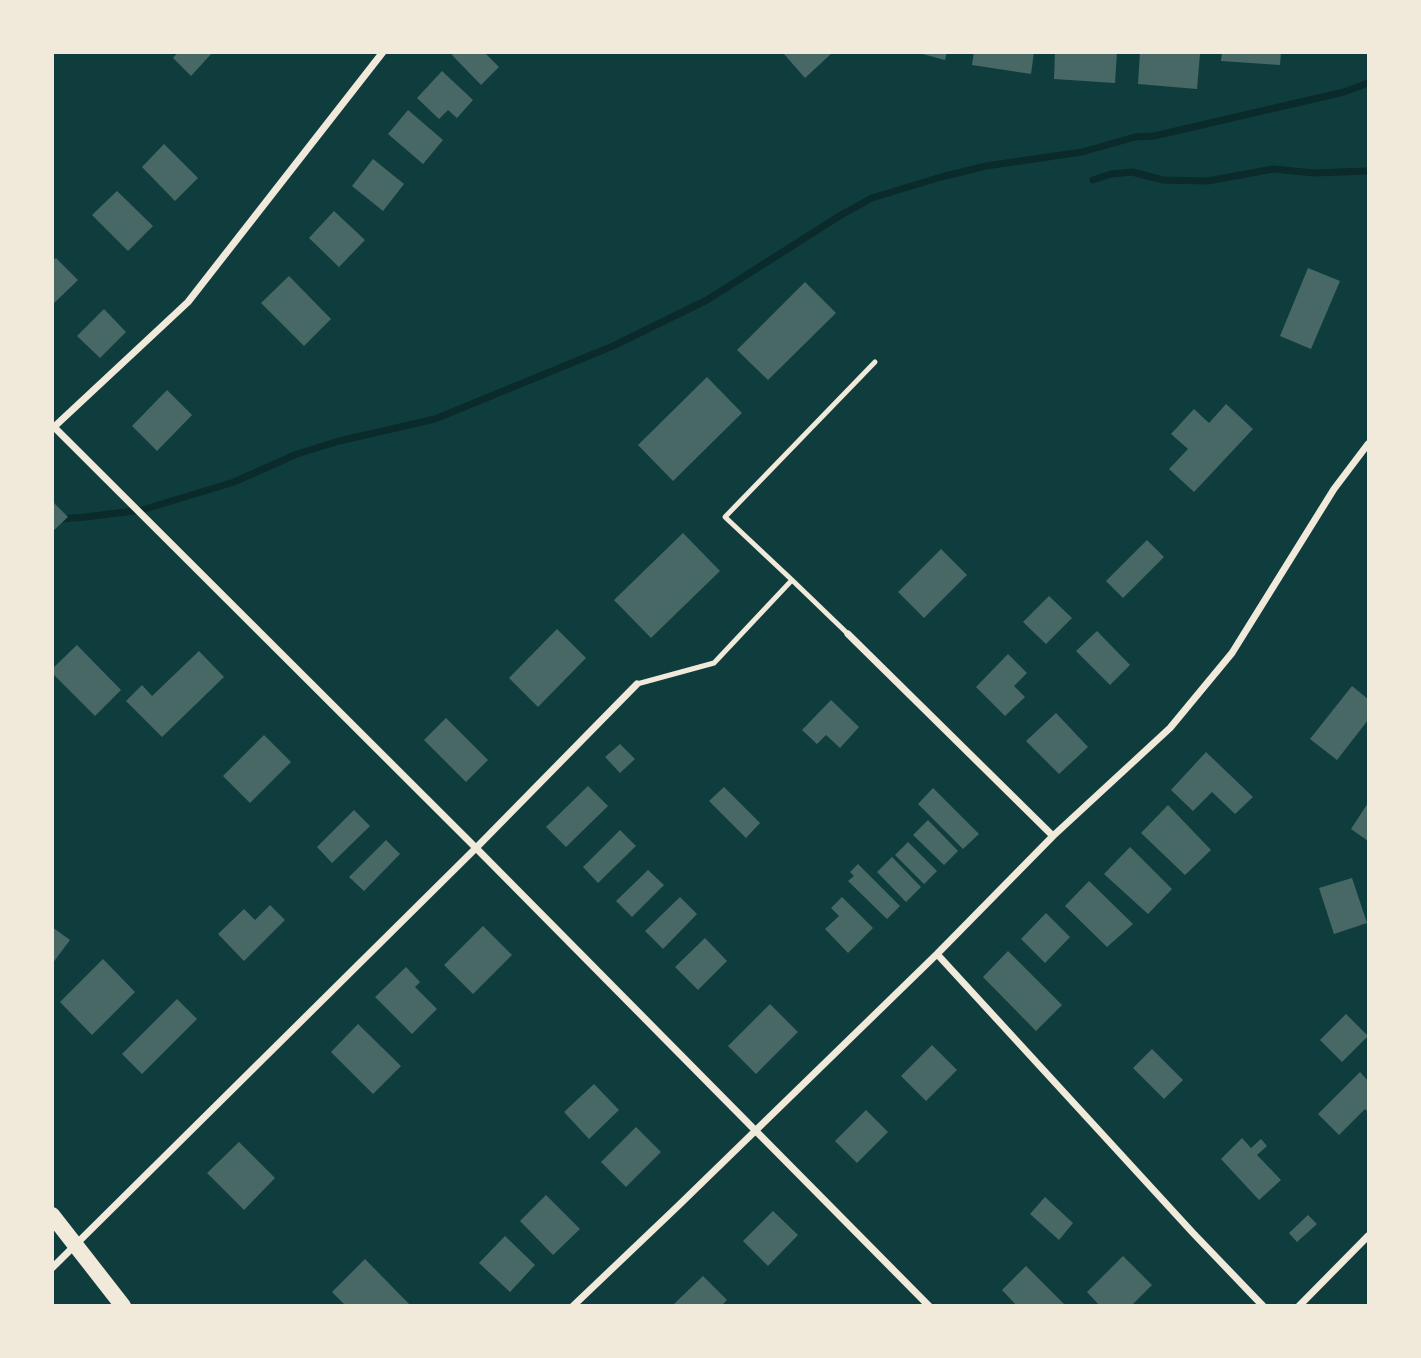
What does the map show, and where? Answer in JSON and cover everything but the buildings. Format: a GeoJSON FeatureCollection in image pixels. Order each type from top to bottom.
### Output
{"type":"FeatureCollection","features":[{"type":"Feature","properties":{"kind":"main road"},"geometry":{"type":"LineString","coordinates":[[52,1215],[123,1306]]}},
{"type":"Feature","properties":{"kind":"street"},"geometry":{"type":"LineString","coordinates":[[383,52],[188,302],[53,426],[929,1306]]}},
{"type":"Feature","properties":{"kind":"street"},"geometry":{"type":"LineString","coordinates":[[573,1306],[937,954],[1053,836],[1170,728],[1232,653],[1334,489],[1368,444]]}},
{"type":"Feature","properties":{"kind":"street"},"geometry":{"type":"LineString","coordinates":[[848,634],[1053,836]]}},
{"type":"Feature","properties":{"kind":"street"},"geometry":{"type":"LineString","coordinates":[[52,1268],[476,848],[637,684]]}},
{"type":"Feature","properties":{"kind":"street"},"geometry":{"type":"LineString","coordinates":[[937,954],[1184,1223],[1264,1306]]}},
{"type":"Feature","properties":{"kind":"street"},"geometry":{"type":"LineString","coordinates":[[1299,1306],[1368,1236]]}},
{"type":"Feature","properties":{"kind":"lane"},"geometry":{"type":"LineString","coordinates":[[848,634],[725,517],[875,362]]}},
{"type":"Feature","properties":{"kind":"lane"},"geometry":{"type":"LineString","coordinates":[[637,684],[714,663],[792,580]]}},
{"type":"Feature","properties":{"kind":"waterway"},"geometry":{"type":"LineString","coordinates":[[60,519],[142,510],[234,482],[297,454],[339,441],[435,419],[613,346],[707,300],[872,198],[986,166],[1082,152],[1135,137],[1154,136],[1344,92],[1368,83]]}},
{"type":"Feature","properties":{"kind":"waterway"},"geometry":{"type":"LineString","coordinates":[[1093,180],[1111,174],[1132,172],[1163,180],[1208,181],[1273,169],[1314,173],[1368,171]]}}]}
